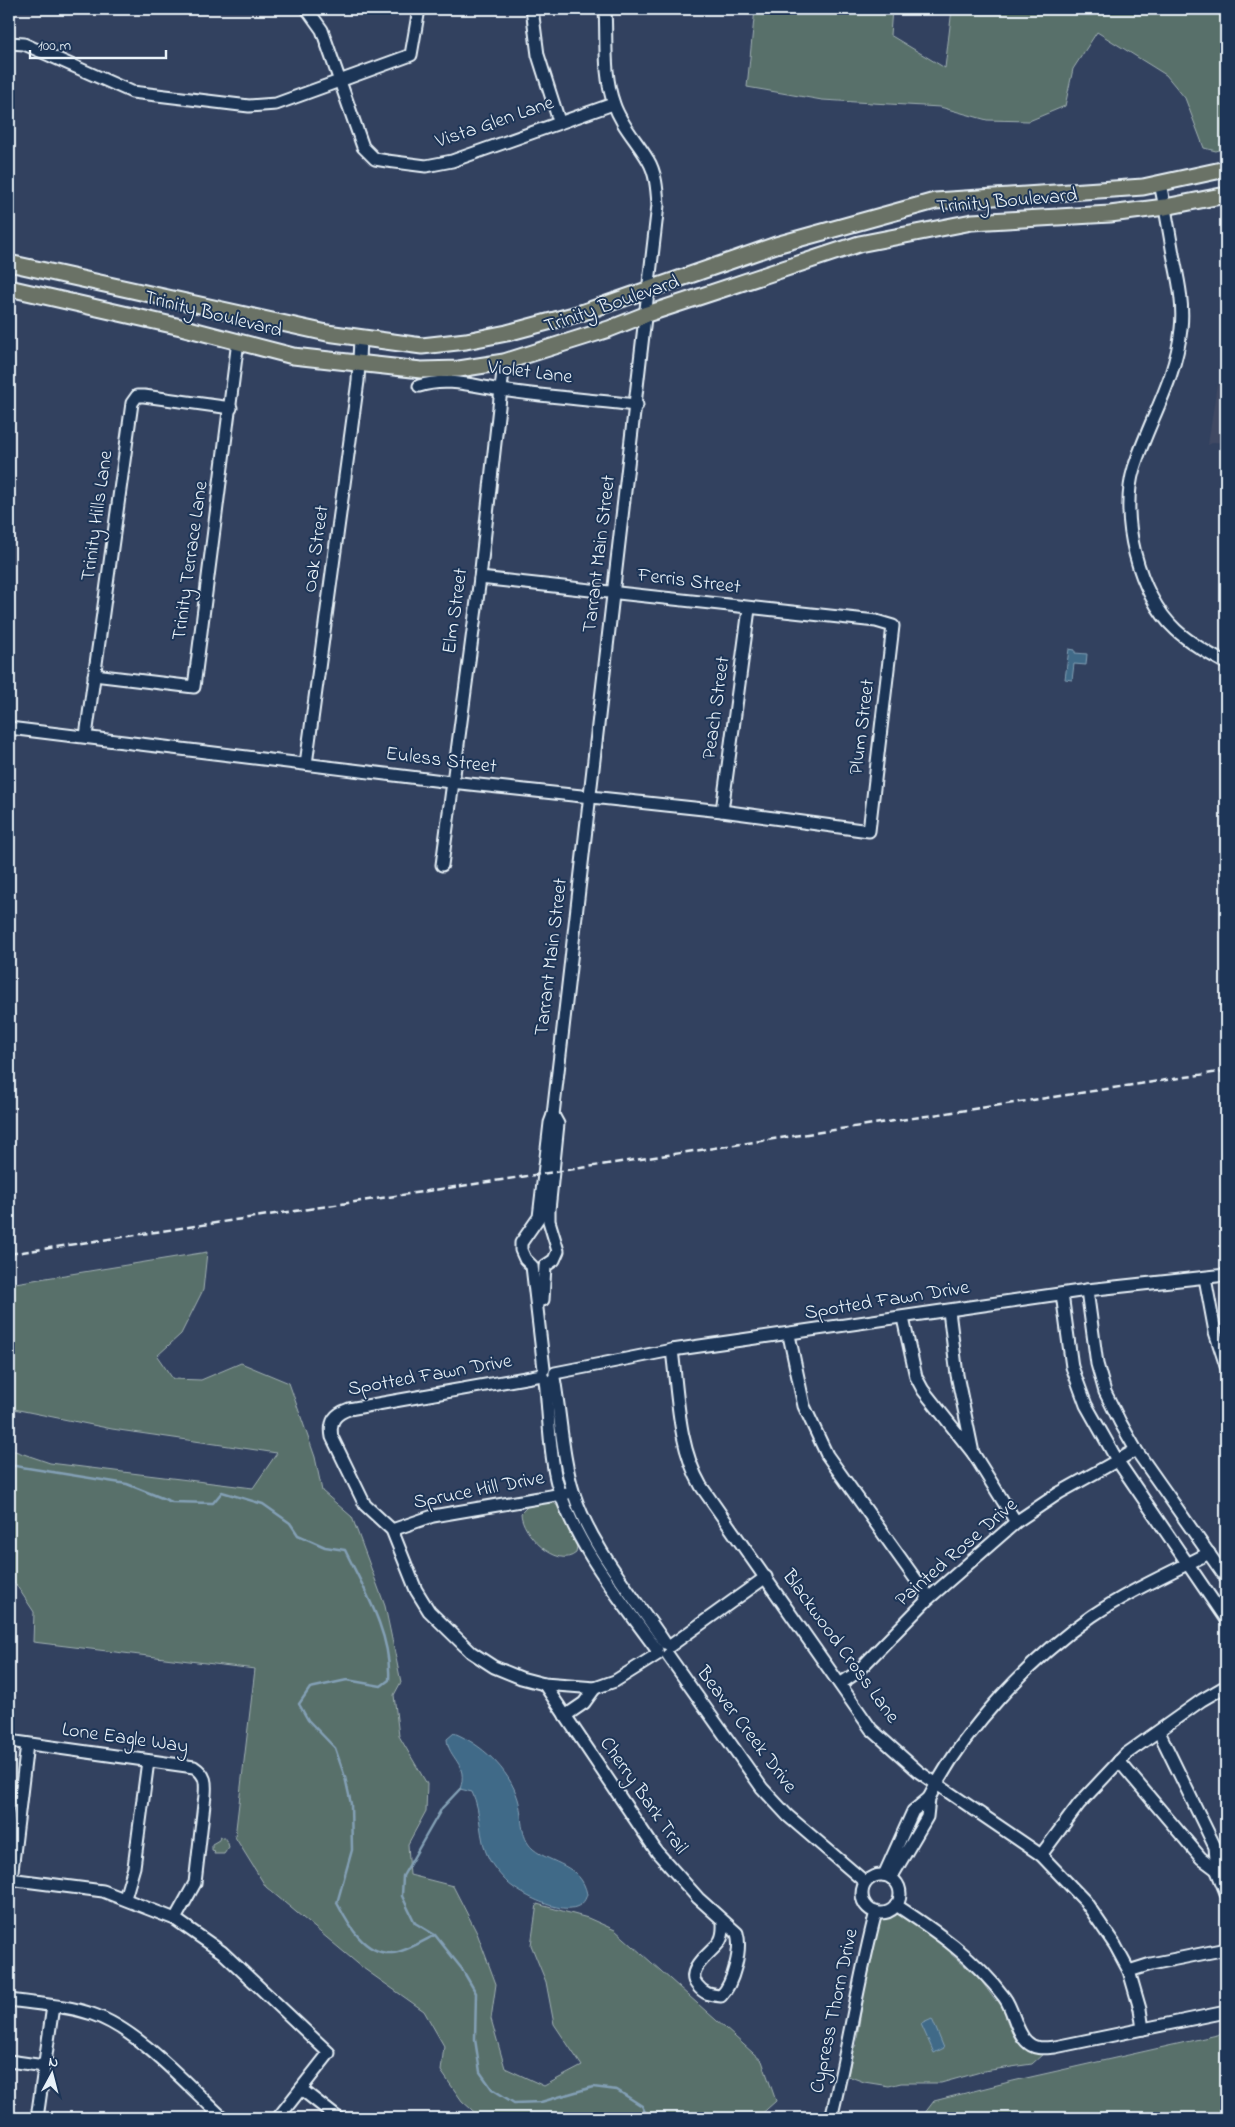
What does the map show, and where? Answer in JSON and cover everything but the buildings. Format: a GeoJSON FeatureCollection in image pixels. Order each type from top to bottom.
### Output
{"type":"FeatureCollection","features":[{"type":"Feature","properties":{"kind":"main road","name":"Trinity Boulevard"},"geometry":{"type":"LineString","coordinates":[[9,263],[360,339],[422,346],[466,341],[507,333],[581,313],[776,245],[935,201],[1111,190],[1160,183],[1226,168]]}},
{"type":"Feature","properties":{"kind":"main road","name":"Trinity Boulevard"},"geometry":{"type":"LineString","coordinates":[[9,288],[53,296],[293,356],[421,370],[459,369],[504,362],[609,329],[647,314],[859,244],[972,222],[1049,219],[1166,207],[1226,194]]}},
{"type":"Feature","properties":{"kind":"street","name":"Vista Glen Lane"},"geometry":{"type":"LineString","coordinates":[[307,9],[322,30],[363,147],[375,159],[426,166],[452,161],[559,121],[613,104]]}},
{"type":"Feature","properties":{"kind":"street"},"geometry":{"type":"LineString","coordinates":[[9,43],[24,44],[132,92],[240,105],[276,104],[411,55],[419,9]]}},
{"type":"Feature","properties":{"kind":"street"},"geometry":{"type":"LineString","coordinates":[[532,9],[538,55],[559,121]]}},
{"type":"Feature","properties":{"kind":"street","name":"Tarrant Main Street"},"geometry":{"type":"LineString","coordinates":[[548,1173],[558,1124],[553,1115],[637,405],[658,204],[654,173],[649,161],[619,117],[613,104],[607,69],[605,9]]}},
{"type":"Feature","properties":{"kind":"street"},"geometry":{"type":"LineString","coordinates":[[1160,183],[1166,207],[1179,285],[1182,329],[1168,389],[1134,467],[1130,482],[1130,519],[1133,548],[1147,589],[1164,616],[1175,629],[1226,663]]}},
{"type":"Feature","properties":{"kind":"street","name":"Oak Street"},"geometry":{"type":"LineString","coordinates":[[306,764],[360,364],[360,339]]}},
{"type":"Feature","properties":{"kind":"street","name":"Trinity Terrace Lane"},"geometry":{"type":"LineString","coordinates":[[94,674],[194,687],[231,408],[238,341]]}},
{"type":"Feature","properties":{"kind":"street","name":"Elm Street"},"geometry":{"type":"LineString","coordinates":[[442,865],[480,578],[503,390],[504,362]]}},
{"type":"Feature","properties":{"kind":"street","name":"Violet Lane"},"geometry":{"type":"LineString","coordinates":[[419,386],[442,381],[637,405]]}},
{"type":"Feature","properties":{"kind":"street","name":"Trinity Hills Lane"},"geometry":{"type":"LineString","coordinates":[[86,736],[132,403],[137,396],[144,396],[231,408]]}},
{"type":"Feature","properties":{"kind":"street","name":"Ferris Street"},"geometry":{"type":"LineString","coordinates":[[480,578],[614,591],[749,609],[876,621],[892,626]]}},
{"type":"Feature","properties":{"kind":"street","name":"Peach Street"},"geometry":{"type":"LineString","coordinates":[[722,811],[749,609]]}},
{"type":"Feature","properties":{"kind":"street","name":"Plum Street"},"geometry":{"type":"LineString","coordinates":[[869,832],[892,626]]}},
{"type":"Feature","properties":{"kind":"street","name":"Euless Street"},"geometry":{"type":"LineString","coordinates":[[9,728],[452,782],[722,811],[869,832]]}},
{"type":"Feature","properties":{"kind":"street","name":"Beaver Creek Drive"},"geometry":{"type":"LineString","coordinates":[[548,1173],[539,1217],[521,1243],[521,1250],[525,1259],[532,1266],[549,1374],[569,1478],[586,1522],[603,1553],[664,1650],[762,1788],[788,1816],[865,1882]]}},
{"type":"Feature","properties":{"kind":"street","name":"Beaver Creek Drive"},"geometry":{"type":"LineString","coordinates":[[548,1173],[549,1221],[558,1252],[554,1260],[545,1266],[542,1297],[549,1374],[554,1466],[568,1515],[583,1541],[624,1606],[664,1650]]}},
{"type":"Feature","properties":{"kind":"street"},"geometry":{"type":"LineString","coordinates":[[532,1266],[545,1266]]}},
{"type":"Feature","properties":{"kind":"street","name":"Spotted Fawn Drive"},"geometry":{"type":"LineString","coordinates":[[392,1530],[365,1505],[332,1437],[332,1423],[338,1413],[349,1409],[549,1374],[672,1350],[789,1335],[1087,1290],[1226,1275]]}},
{"type":"Feature","properties":{"kind":"street"},"geometry":{"type":"LineString","coordinates":[[1205,1278],[1215,1332],[1226,1366]]}},
{"type":"Feature","properties":{"kind":"street"},"geometry":{"type":"LineString","coordinates":[[1087,1290],[1097,1364],[1105,1392],[1136,1450],[1226,1578]]}},
{"type":"Feature","properties":{"kind":"street"},"geometry":{"type":"LineString","coordinates":[[1062,1294],[1072,1367],[1078,1386],[1117,1460],[1226,1620]]}},
{"type":"Feature","properties":{"kind":"street"},"geometry":{"type":"LineString","coordinates":[[949,1311],[957,1375],[973,1453]]}},
{"type":"Feature","properties":{"kind":"street"},"geometry":{"type":"LineString","coordinates":[[903,1318],[916,1377],[923,1390],[973,1453],[1016,1522]]}},
{"type":"Feature","properties":{"kind":"street"},"geometry":{"type":"LineString","coordinates":[[789,1335],[804,1406],[827,1455],[929,1598]]}},
{"type":"Feature","properties":{"kind":"street","name":"Blackwood Cross Lane"},"geometry":{"type":"LineString","coordinates":[[672,1350],[685,1449],[690,1467],[701,1486],[871,1729],[919,1772],[1041,1855],[1085,1901],[1115,1945],[1129,1971],[1143,2029]]}},
{"type":"Feature","properties":{"kind":"street","name":"Painted Rose Drive"},"geometry":{"type":"LineString","coordinates":[[840,1684],[856,1673],[929,1598],[1016,1522],[1136,1450]]}},
{"type":"Feature","properties":{"kind":"street","name":"Spruce Hill Drive"},"geometry":{"type":"LineString","coordinates":[[392,1530],[433,1516],[573,1492]]}},
{"type":"Feature","properties":{"kind":"street"},"geometry":{"type":"LineString","coordinates":[[392,1530],[416,1590],[443,1627],[471,1652],[494,1667],[521,1678],[544,1684],[595,1688],[615,1681],[664,1650],[766,1577]]}},
{"type":"Feature","properties":{"kind":"street"},"geometry":{"type":"LineString","coordinates":[[888,1876],[927,1817],[929,1798],[936,1784],[958,1750],[1005,1692],[1042,1657],[1092,1617],[1137,1589],[1209,1553]]}},
{"type":"Feature","properties":{"kind":"street","name":"Cherry Bark Trail"},"geometry":{"type":"LineString","coordinates":[[544,1684],[657,1852],[698,1898],[737,1933],[738,1945],[731,1983],[720,1996],[704,1993],[695,1982],[694,1975],[696,1968],[720,1941],[723,1933],[723,1922]]}},
{"type":"Feature","properties":{"kind":"street"},"geometry":{"type":"LineString","coordinates":[[1041,1855],[1079,1804],[1126,1754],[1202,1700],[1226,1686]]}},
{"type":"Feature","properties":{"kind":"street"},"geometry":{"type":"LineString","coordinates":[[565,1716],[584,1704],[595,1688]]}},
{"type":"Feature","properties":{"kind":"street"},"geometry":{"type":"LineString","coordinates":[[1159,1732],[1214,1847],[1217,1870],[1226,1893]]}},
{"type":"Feature","properties":{"kind":"street","name":"Lone Eagle Way"},"geometry":{"type":"LineString","coordinates":[[9,1741],[194,1767],[203,1773],[206,1782],[195,1883],[176,1919]]}},
{"type":"Feature","properties":{"kind":"street"},"geometry":{"type":"LineString","coordinates":[[27,1744],[10,1879],[103,1891],[125,1898],[176,1919],[222,1952],[329,2053],[278,2118]]}},
{"type":"Feature","properties":{"kind":"street"},"geometry":{"type":"LineString","coordinates":[[125,1898],[134,1867],[148,1761]]}},
{"type":"Feature","properties":{"kind":"street"},"geometry":{"type":"LineString","coordinates":[[1119,1761],[1201,1858],[1217,1870]]}},
{"type":"Feature","properties":{"kind":"street"},"geometry":{"type":"LineString","coordinates":[[873,1876],[888,1876],[899,1888],[899,1899],[896,1905],[886,1912],[876,1912],[869,1908],[862,1897],[865,1882],[873,1876]]}},
{"type":"Feature","properties":{"kind":"street"},"geometry":{"type":"LineString","coordinates":[[896,1905],[934,1930],[982,1971],[1006,1999],[1020,2033],[1031,2046],[1040,2049],[1226,2012]]}},
{"type":"Feature","properties":{"kind":"street","name":"Cypress Thorn Drive"},"geometry":{"type":"LineString","coordinates":[[831,2118],[864,1959],[876,1912]]}},
{"type":"Feature","properties":{"kind":"street"},"geometry":{"type":"LineString","coordinates":[[1129,1971],[1151,1964],[1226,1948]]}},
{"type":"Feature","properties":{"kind":"street"},"geometry":{"type":"LineString","coordinates":[[9,2000],[90,2013],[121,2027],[223,2118]]}},
{"type":"Feature","properties":{"kind":"street"},"geometry":{"type":"LineString","coordinates":[[37,2118],[52,2006]]}},
{"type":"Feature","properties":{"kind":"street"},"geometry":{"type":"LineString","coordinates":[[9,2061],[44,2066]]}},
{"type":"Feature","properties":{"kind":"street"},"geometry":{"type":"LineString","coordinates":[[302,2089],[338,2118]]}},
{"type":"Feature","properties":{"kind":"shaded area"},"geometry":{"type":"Polygon","coordinates":[[[1217,385],[1226,386],[1226,443],[1214,442],[1208,445],[1217,385]]]}},
{"type":"Feature","properties":{"kind":"shaded area"},"geometry":{"type":"Polygon","coordinates":[[[1069,649],[1075,650],[1075,653],[1087,654],[1086,665],[1074,664],[1072,680],[1065,679],[1069,649]]]}},
{"type":"Feature","properties":{"kind":"shaded area"},"geometry":{"type":"Polygon","coordinates":[[[454,1733],[484,1751],[501,1768],[514,1788],[518,1799],[525,1838],[533,1849],[540,1854],[579,1876],[587,1894],[582,1903],[574,1908],[563,1908],[537,1901],[515,1889],[495,1868],[489,1859],[483,1842],[472,1792],[460,1789],[462,1773],[448,1746],[447,1739],[454,1733]]]}},
{"type":"Feature","properties":{"kind":"shaded area"},"geometry":{"type":"Polygon","coordinates":[[[932,2019],[944,2048],[934,2053],[921,2024],[932,2019]]]}},
{"type":"Feature","properties":{"kind":"green space"},"geometry":{"type":"Polygon","coordinates":[[[755,9],[892,9],[890,35],[945,68],[952,9],[1226,9],[1226,148],[1216,151],[1204,148],[1185,98],[1166,75],[1097,32],[1073,69],[1065,106],[1029,121],[987,120],[940,107],[822,100],[747,87],[755,9]]]}},
{"type":"Feature","properties":{"kind":"green space"},"geometry":{"type":"Polygon","coordinates":[[[207,1252],[203,1290],[181,1334],[157,1356],[173,1379],[201,1380],[241,1363],[289,1383],[315,1457],[322,1491],[352,1517],[385,1606],[401,1682],[394,1695],[399,1736],[427,1784],[426,1811],[408,1844],[410,1875],[453,1886],[477,1933],[496,1984],[491,2019],[505,2068],[544,2086],[582,2066],[554,2024],[546,1982],[531,1945],[537,1904],[588,1918],[615,1930],[762,2061],[776,2101],[757,2118],[481,2118],[462,2101],[441,2071],[444,2046],[424,2011],[363,1968],[266,1887],[235,1837],[255,1669],[33,1642],[34,1612],[9,1574],[9,1449],[50,1463],[253,1488],[277,1453],[112,1429],[9,1408],[9,1284],[207,1252]]]}},
{"type":"Feature","properties":{"kind":"green space"},"geometry":{"type":"Polygon","coordinates":[[[552,1502],[557,1505],[566,1517],[576,1541],[576,1553],[568,1557],[559,1557],[541,1547],[533,1539],[523,1521],[521,1513],[528,1506],[552,1502]]]}},
{"type":"Feature","properties":{"kind":"green space"},"geometry":{"type":"Polygon","coordinates":[[[220,1836],[227,1840],[229,1847],[224,1854],[214,1854],[215,1851],[212,1850],[212,1844],[219,1840],[220,1836]]]}},
{"type":"Feature","properties":{"kind":"green space"},"geometry":{"type":"Polygon","coordinates":[[[890,1912],[897,1913],[913,1921],[951,1950],[951,1954],[980,1979],[995,2000],[1000,2001],[1006,2011],[1011,2032],[1017,2042],[1025,2049],[1043,2054],[1032,2064],[984,2071],[941,2083],[901,2083],[889,2086],[864,2082],[848,2076],[853,2049],[856,2045],[867,1971],[879,1922],[884,1915],[890,1912]]]}},
{"type":"Feature","properties":{"kind":"green space"},"geometry":{"type":"Polygon","coordinates":[[[1226,2033],[1226,2118],[921,2118],[934,2101],[1013,2081],[1226,2033]]]}},
{"type":"Feature","properties":{"kind":"waterway"},"geometry":{"type":"LineString","coordinates":[[9,1465],[127,1484],[172,1502],[213,1503],[222,1492],[263,1504],[290,1523],[298,1535],[325,1547],[345,1550],[368,1596],[381,1629],[389,1663],[389,1680],[381,1686],[347,1680],[310,1688],[299,1704],[308,1720],[335,1748],[345,1777],[351,1804],[352,1850],[337,1903],[358,1937],[365,1944],[382,1952],[403,1951],[435,1935]]}},
{"type":"Feature","properties":{"kind":"waterway"},"geometry":{"type":"LineString","coordinates":[[460,1789],[442,1808],[403,1876],[402,1896],[415,1923],[435,1935],[462,1969],[476,1993],[475,2039],[480,2072],[492,2089],[514,2103],[541,2102],[593,2087],[617,2090],[642,2106],[648,2118]]}},
{"type":"Feature","properties":{"kind":"waterway"},"geometry":{"type":"LineString","coordinates":[[706,2118],[711,2118]]}},
{"type":"Feature","properties":{"kind":"railway"},"geometry":{"type":"LineString","coordinates":[[9,1254],[1226,1071]]}}]}
